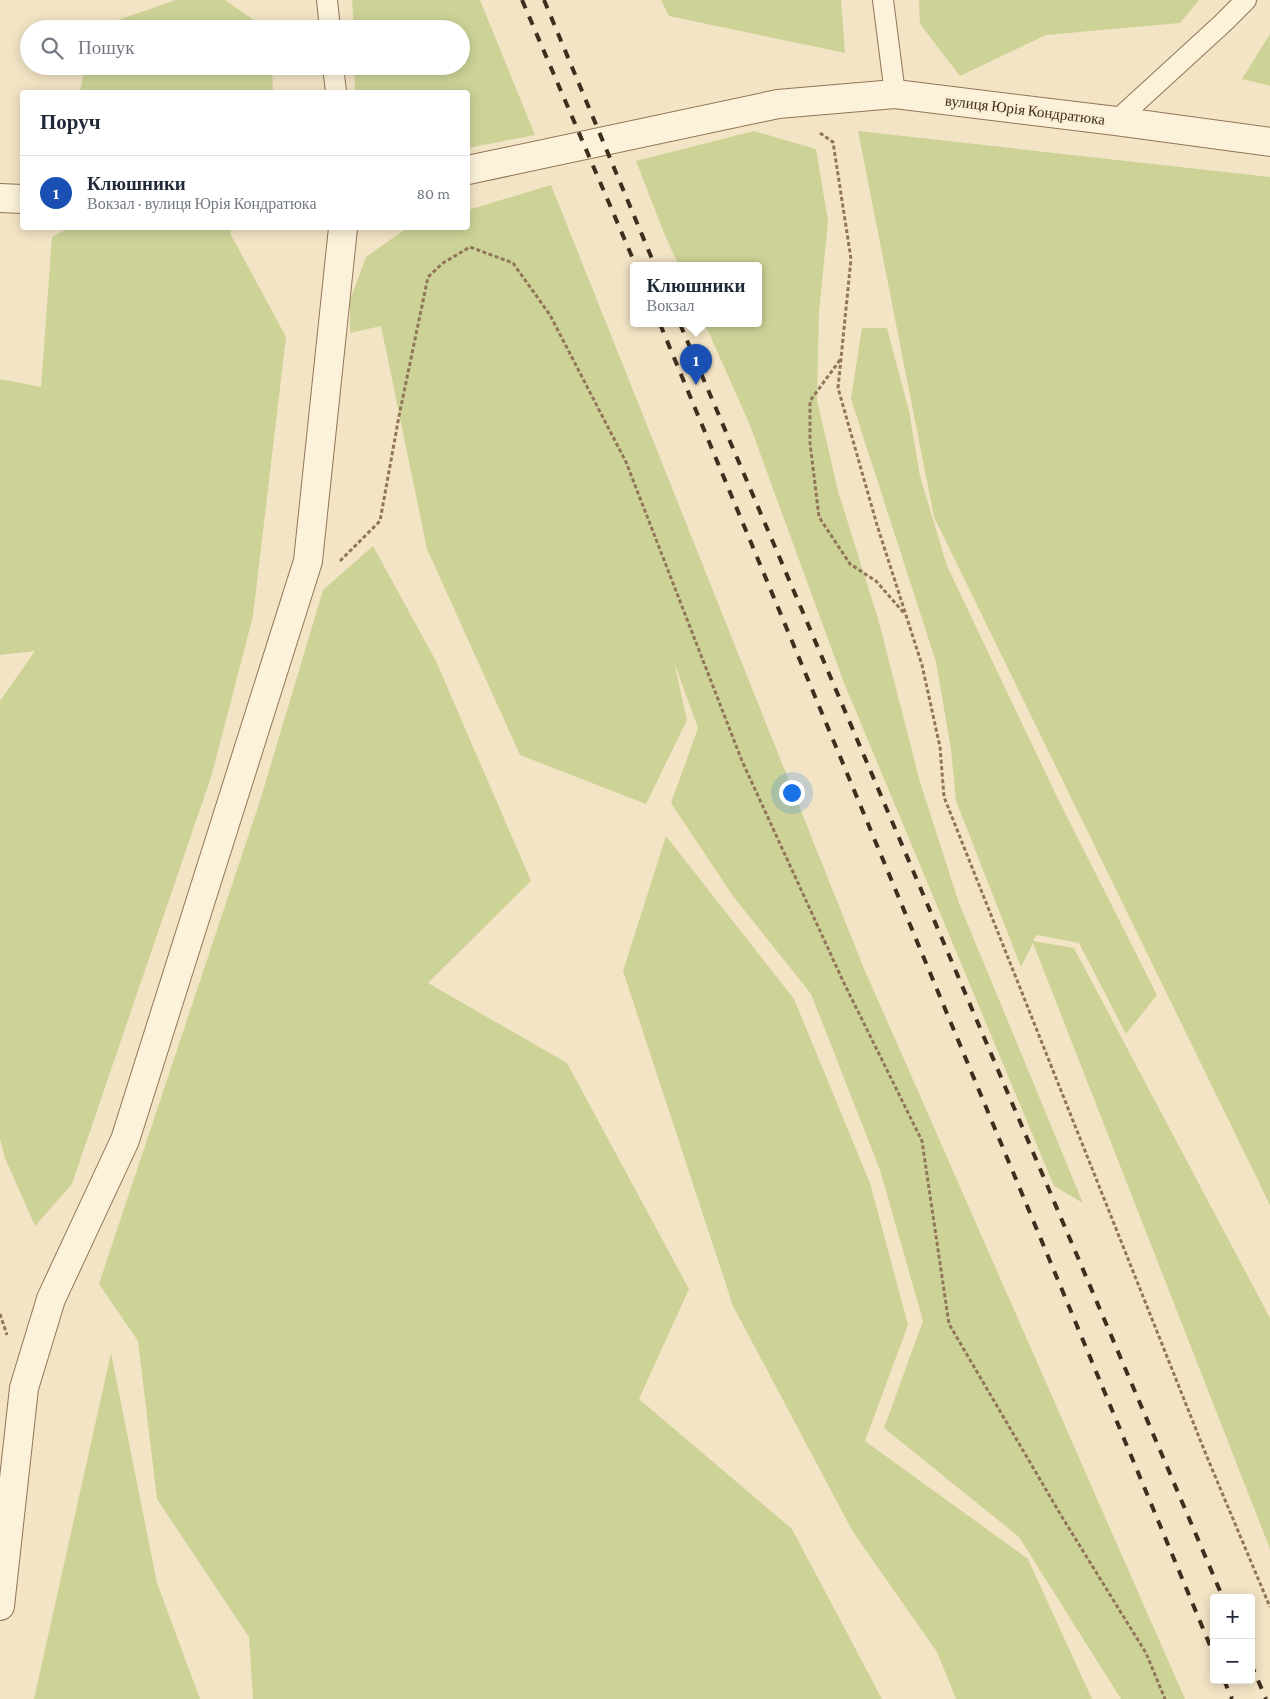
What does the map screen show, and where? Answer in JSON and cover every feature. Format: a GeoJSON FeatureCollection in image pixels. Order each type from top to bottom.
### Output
{"type":"FeatureCollection","features":[{"type":"Feature","properties":{"kind":"street","name":"вулиця Юрія Кондратюка"},"geometry":{"type":"LineString","coordinates":[[470,170],[778,104],[895,94],[1270,142]]}},
{"type":"Feature","properties":{"kind":"street"},"geometry":{"type":"LineString","coordinates":[[0,198],[20,199]]}},
{"type":"Feature","properties":{"kind":"street"},"geometry":{"type":"LineString","coordinates":[[0,1606],[24,1388],[51,1299],[125,1140],[308,561],[343,230]]}},
{"type":"Feature","properties":{"kind":"lane"},"geometry":{"type":"LineString","coordinates":[[327,0],[329,20]]}},
{"type":"Feature","properties":{"kind":"lane"},"geometry":{"type":"LineString","coordinates":[[883,0],[895,94]]}},
{"type":"Feature","properties":{"kind":"lane"},"geometry":{"type":"LineString","coordinates":[[1116,121],[1246,0]]}},
{"type":"Feature","properties":{"kind":"lane"},"geometry":{"type":"LineString","coordinates":[[334,75],[336,90]]}},
{"type":"Feature","properties":{"kind":"path"},"geometry":{"type":"LineString","coordinates":[[818,131],[833,142],[851,259],[838,388],[877,525],[922,665],[940,747],[944,797],[1207,1457],[1270,1607]]}},
{"type":"Feature","properties":{"kind":"path"},"geometry":{"type":"LineString","coordinates":[[340,561],[380,521],[399,416],[428,276],[470,247],[513,263],[550,314],[626,462],[742,761],[843,981],[922,1140],[949,1324],[1062,1517],[1146,1653],[1165,1699]]}},
{"type":"Feature","properties":{"kind":"path"},"geometry":{"type":"LineString","coordinates":[[841,360],[810,401],[810,443],[820,517],[850,564],[876,582],[906,615]]}},
{"type":"Feature","properties":{"kind":"green space"},"geometry":{"type":"Polygon","coordinates":[[[176,0],[225,0],[254,20],[118,20],[176,0]]]}},
{"type":"Feature","properties":{"kind":"green space"},"geometry":{"type":"Polygon","coordinates":[[[352,0],[480,0],[535,135],[470,148],[470,90],[355,90],[354,75],[470,75],[470,20],[353,20],[352,0]]]}},
{"type":"Feature","properties":{"kind":"green space"},"geometry":{"type":"Polygon","coordinates":[[[661,0],[841,0],[845,53],[669,16],[661,0]]]}},
{"type":"Feature","properties":{"kind":"green space"},"geometry":{"type":"Polygon","coordinates":[[[919,0],[1199,0],[1180,23],[1046,35],[960,76],[920,24],[919,0]]]}},
{"type":"Feature","properties":{"kind":"green space"},"geometry":{"type":"Polygon","coordinates":[[[1270,34],[1270,86],[1242,79],[1270,34]]]}},
{"type":"Feature","properties":{"kind":"green space"},"geometry":{"type":"Polygon","coordinates":[[[83,75],[272,75],[273,90],[80,90],[83,75]]]}},
{"type":"Feature","properties":{"kind":"green space"},"geometry":{"type":"Polygon","coordinates":[[[754,131],[816,149],[828,221],[819,313],[817,400],[838,491],[879,622],[920,782],[959,903],[1083,1203],[1054,1186],[844,683],[749,423],[706,327],[762,327],[762,262],[677,262],[636,161],[754,131]]]}},
{"type":"Feature","properties":{"kind":"green space"},"geometry":{"type":"Polygon","coordinates":[[[858,131],[1270,177],[1270,1205],[934,517],[858,131]]]}},
{"type":"Feature","properties":{"kind":"green space"},"geometry":{"type":"Polygon","coordinates":[[[551,185],[863,966],[1185,1699],[1121,1699],[1019,1537],[884,1428],[923,1321],[880,1170],[811,994],[733,896],[671,803],[698,728],[674,662],[687,720],[646,804],[520,755],[427,549],[381,326],[350,333],[350,300],[366,257],[404,230],[470,230],[470,209],[551,185]]]}},
{"type":"Feature","properties":{"kind":"green space"},"geometry":{"type":"Polygon","coordinates":[[[65,230],[232,230],[230,233],[286,337],[253,616],[212,774],[72,1184],[35,1226],[5,1158],[0,1139],[0,701],[35,651],[0,655],[0,379],[41,387],[52,237],[65,230]]]}},
{"type":"Feature","properties":{"kind":"green space"},"geometry":{"type":"Polygon","coordinates":[[[862,328],[887,328],[909,411],[920,476],[947,566],[1058,799],[1157,995],[1126,1034],[1079,943],[1037,935],[1033,941],[1074,948],[1270,1318],[1270,1549],[1033,943],[1021,967],[956,801],[951,749],[936,662],[851,399],[862,328]]]}},
{"type":"Feature","properties":{"kind":"green space"},"geometry":{"type":"Polygon","coordinates":[[[373,546],[436,661],[531,881],[428,983],[567,1063],[689,1289],[639,1399],[792,1529],[882,1699],[253,1699],[249,1637],[157,1499],[138,1341],[99,1284],[260,801],[323,590],[373,546]]]}},
{"type":"Feature","properties":{"kind":"green space"},"geometry":{"type":"Polygon","coordinates":[[[666,836],[794,999],[870,1183],[908,1325],[865,1441],[1028,1559],[1092,1699],[956,1699],[937,1652],[853,1532],[733,1306],[623,971],[666,836]]]}},
{"type":"Feature","properties":{"kind":"green space"},"geometry":{"type":"Polygon","coordinates":[[[111,1353],[157,1583],[200,1699],[34,1699],[111,1353]]]}},
{"type":"Feature","properties":{"kind":"railway"},"geometry":{"type":"LineString","coordinates":[[522,0],[634,262]]}},
{"type":"Feature","properties":{"kind":"railway"},"geometry":{"type":"LineString","coordinates":[[544,0],[653,262]]}},
{"type":"Feature","properties":{"kind":"railway"},"geometry":{"type":"LineString","coordinates":[[661,327],[1210,1645]]}},
{"type":"Feature","properties":{"kind":"railway"},"geometry":{"type":"LineString","coordinates":[[681,327],[1221,1594]]}},
{"type":"Feature","properties":{"kind":"railway"},"geometry":{"type":"LineString","coordinates":[[1255,1673],[1266,1699]]}},
{"type":"Feature","properties":{"kind":"railway"},"geometry":{"type":"LineString","coordinates":[[1226,1684],[1232,1699]]}},
{"type":"Feature","properties":{"kind":"place","name":"Клюшники"},"geometry":{"type":"Point","coordinates":[696,385]}}]}
